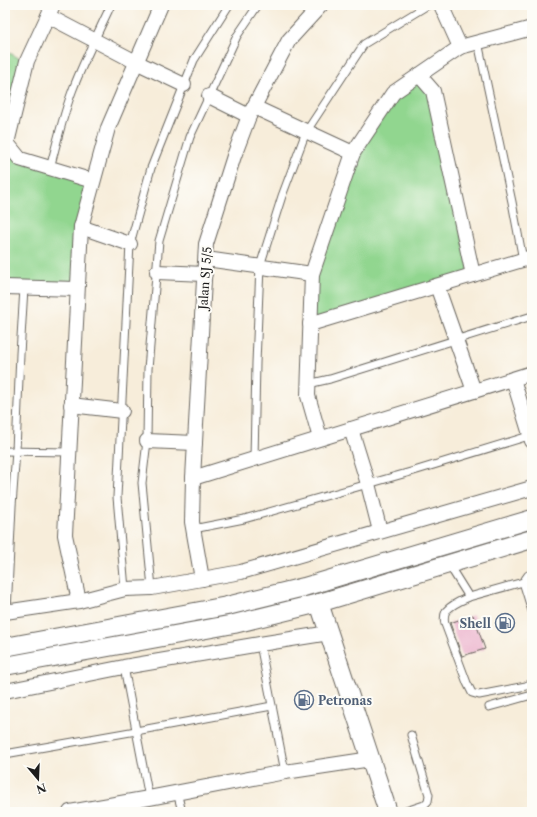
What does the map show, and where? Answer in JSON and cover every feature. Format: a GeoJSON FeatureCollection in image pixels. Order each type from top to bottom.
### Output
{"type":"FeatureCollection","features":[{"type":"Feature","properties":{"kind":"street"},"geometry":{"type":"LineString","coordinates":[[79,601],[65,535],[81,227],[108,128],[161,5]]}},
{"type":"Feature","properties":{"kind":"street","name":"Jalan SJ 5/5"},"geometry":{"type":"LineString","coordinates":[[202,579],[192,522],[193,478],[206,244],[234,156],[252,112],[289,40],[322,5]]}},
{"type":"Feature","properties":{"kind":"street"},"geometry":{"type":"LineString","coordinates":[[441,5],[460,47]]}},
{"type":"Feature","properties":{"kind":"street"},"geometry":{"type":"LineString","coordinates":[[93,181],[20,159],[7,144],[27,62],[50,11],[94,40],[184,85]]}},
{"type":"Feature","properties":{"kind":"street"},"geometry":{"type":"LineString","coordinates":[[320,438],[308,396],[312,274],[353,153],[393,93],[460,47],[532,29]]}},
{"type":"Feature","properties":{"kind":"street"},"geometry":{"type":"LineString","coordinates":[[419,75],[433,91],[472,275]]}},
{"type":"Feature","properties":{"kind":"street"},"geometry":{"type":"LineString","coordinates":[[209,96],[306,132],[353,153]]}},
{"type":"Feature","properties":{"kind":"street"},"geometry":{"type":"LineString","coordinates":[[81,227],[130,244]]}},
{"type":"Feature","properties":{"kind":"street"},"geometry":{"type":"LineString","coordinates":[[310,324],[528,258]]}},
{"type":"Feature","properties":{"kind":"street"},"geometry":{"type":"LineString","coordinates":[[206,259],[312,274]]}},
{"type":"Feature","properties":{"kind":"street"},"geometry":{"type":"LineString","coordinates":[[157,272],[205,274]]}},
{"type":"Feature","properties":{"kind":"street"},"geometry":{"type":"LineString","coordinates":[[437,286],[474,391]]}},
{"type":"Feature","properties":{"kind":"street"},"geometry":{"type":"LineString","coordinates":[[5,287],[77,289]]}},
{"type":"Feature","properties":{"kind":"street"},"geometry":{"type":"LineString","coordinates":[[193,478],[532,373]]}},
{"type":"Feature","properties":{"kind":"street"},"geometry":{"type":"LineString","coordinates":[[513,379],[532,437]]}},
{"type":"Feature","properties":{"kind":"street"},"geometry":{"type":"LineString","coordinates":[[72,405],[122,411]]}},
{"type":"Feature","properties":{"kind":"street"},"geometry":{"type":"LineString","coordinates":[[351,429],[368,484],[380,531]]}},
{"type":"Feature","properties":{"kind":"street"},"geometry":{"type":"LineString","coordinates":[[147,441],[195,443]]}},
{"type":"Feature","properties":{"kind":"street"},"geometry":{"type":"LineString","coordinates":[[6,612],[79,601],[125,589],[152,588],[241,572],[532,488]]}},
{"type":"Feature","properties":{"kind":"street"},"geometry":{"type":"LineString","coordinates":[[5,647],[227,606],[304,587],[532,519]]}},
{"type":"Feature","properties":{"kind":"street"},"geometry":{"type":"LineString","coordinates":[[5,666],[234,624],[319,603],[532,539]]}},
{"type":"Feature","properties":{"kind":"street"},"geometry":{"type":"LineString","coordinates":[[319,603],[388,812]]}},
{"type":"Feature","properties":{"kind":"street"},"geometry":{"type":"LineString","coordinates":[[5,691],[124,667],[329,633]]}},
{"type":"Feature","properties":{"kind":"street"},"geometry":{"type":"LineString","coordinates":[[70,812],[92,810],[177,792],[285,772],[370,759]]}},
{"type":"Feature","properties":{"kind":"lane"},"geometry":{"type":"LineString","coordinates":[[50,168],[58,134],[73,90],[94,40],[111,5]]}},
{"type":"Feature","properties":{"kind":"lane"},"geometry":{"type":"LineString","coordinates":[[125,589],[117,497],[130,244],[151,168],[194,60],[229,5]]}},
{"type":"Feature","properties":{"kind":"lane"},"geometry":{"type":"LineString","coordinates":[[152,588],[142,483],[147,441],[148,369],[160,241],[190,137],[237,36],[258,5]]}},
{"type":"Feature","properties":{"kind":"lane"},"geometry":{"type":"LineString","coordinates":[[254,459],[260,266],[282,196],[306,132],[364,44],[428,5]]}},
{"type":"Feature","properties":{"kind":"lane"},"geometry":{"type":"LineString","coordinates":[[478,42],[512,202],[528,258]]}},
{"type":"Feature","properties":{"kind":"lane"},"geometry":{"type":"LineString","coordinates":[[6,612],[24,288]]}},
{"type":"Feature","properties":{"kind":"lane"},"geometry":{"type":"LineString","coordinates":[[308,384],[330,380],[532,316]]}},
{"type":"Feature","properties":{"kind":"lane"},"geometry":{"type":"LineString","coordinates":[[193,529],[244,519],[532,437]]}},
{"type":"Feature","properties":{"kind":"lane"},"geometry":{"type":"LineString","coordinates":[[5,451],[69,452]]}},
{"type":"Feature","properties":{"kind":"lane"},"geometry":{"type":"LineString","coordinates":[[449,564],[469,597]]}},
{"type":"Feature","properties":{"kind":"lane"},"geometry":{"type":"LineString","coordinates":[[532,574],[528,575],[523,582],[469,597],[458,602],[446,611],[444,618],[472,693],[479,695],[526,686],[532,683]]}},
{"type":"Feature","properties":{"kind":"lane"},"geometry":{"type":"LineString","coordinates":[[523,582],[532,611]]}},
{"type":"Feature","properties":{"kind":"lane"},"geometry":{"type":"LineString","coordinates":[[260,644],[285,772]]}},
{"type":"Feature","properties":{"kind":"lane"},"geometry":{"type":"LineString","coordinates":[[124,667],[148,798]]}},
{"type":"Feature","properties":{"kind":"lane"},"geometry":{"type":"LineString","coordinates":[[489,707],[532,695]]}},
{"type":"Feature","properties":{"kind":"lane"},"geometry":{"type":"LineString","coordinates":[[5,754],[272,706]]}},
{"type":"Feature","properties":{"kind":"lane"},"geometry":{"type":"LineString","coordinates":[[403,812],[424,805],[428,801],[429,795],[411,735]]}},
{"type":"Feature","properties":{"kind":"lane"},"geometry":{"type":"LineString","coordinates":[[177,792],[182,812]]}},
{"type":"Feature","properties":{"kind":"green space"},"geometry":{"type":"Polygon","coordinates":[[[6,51],[24,61],[5,143],[5,54],[6,51]]]}},
{"type":"Feature","properties":{"kind":"green space"},"geometry":{"type":"Polygon","coordinates":[[[419,78],[432,92],[470,274],[312,321],[313,274],[347,176],[394,94],[419,78]]]}},
{"type":"Feature","properties":{"kind":"green space"},"geometry":{"type":"Polygon","coordinates":[[[5,144],[19,161],[90,182],[75,287],[5,285],[5,144]]]}},
{"type":"Feature","properties":{"kind":"building"},"geometry":{"type":"Polygon","coordinates":[[[473,615],[485,649],[462,656],[450,623],[473,615]]]}},
{"type":"Feature","properties":{"kind":"place","name":"Shell"},"geometry":{"type":"Point","coordinates":[505,623]}},
{"type":"Feature","properties":{"kind":"place","name":"Petronas"},"geometry":{"type":"Point","coordinates":[304,700]}}]}
